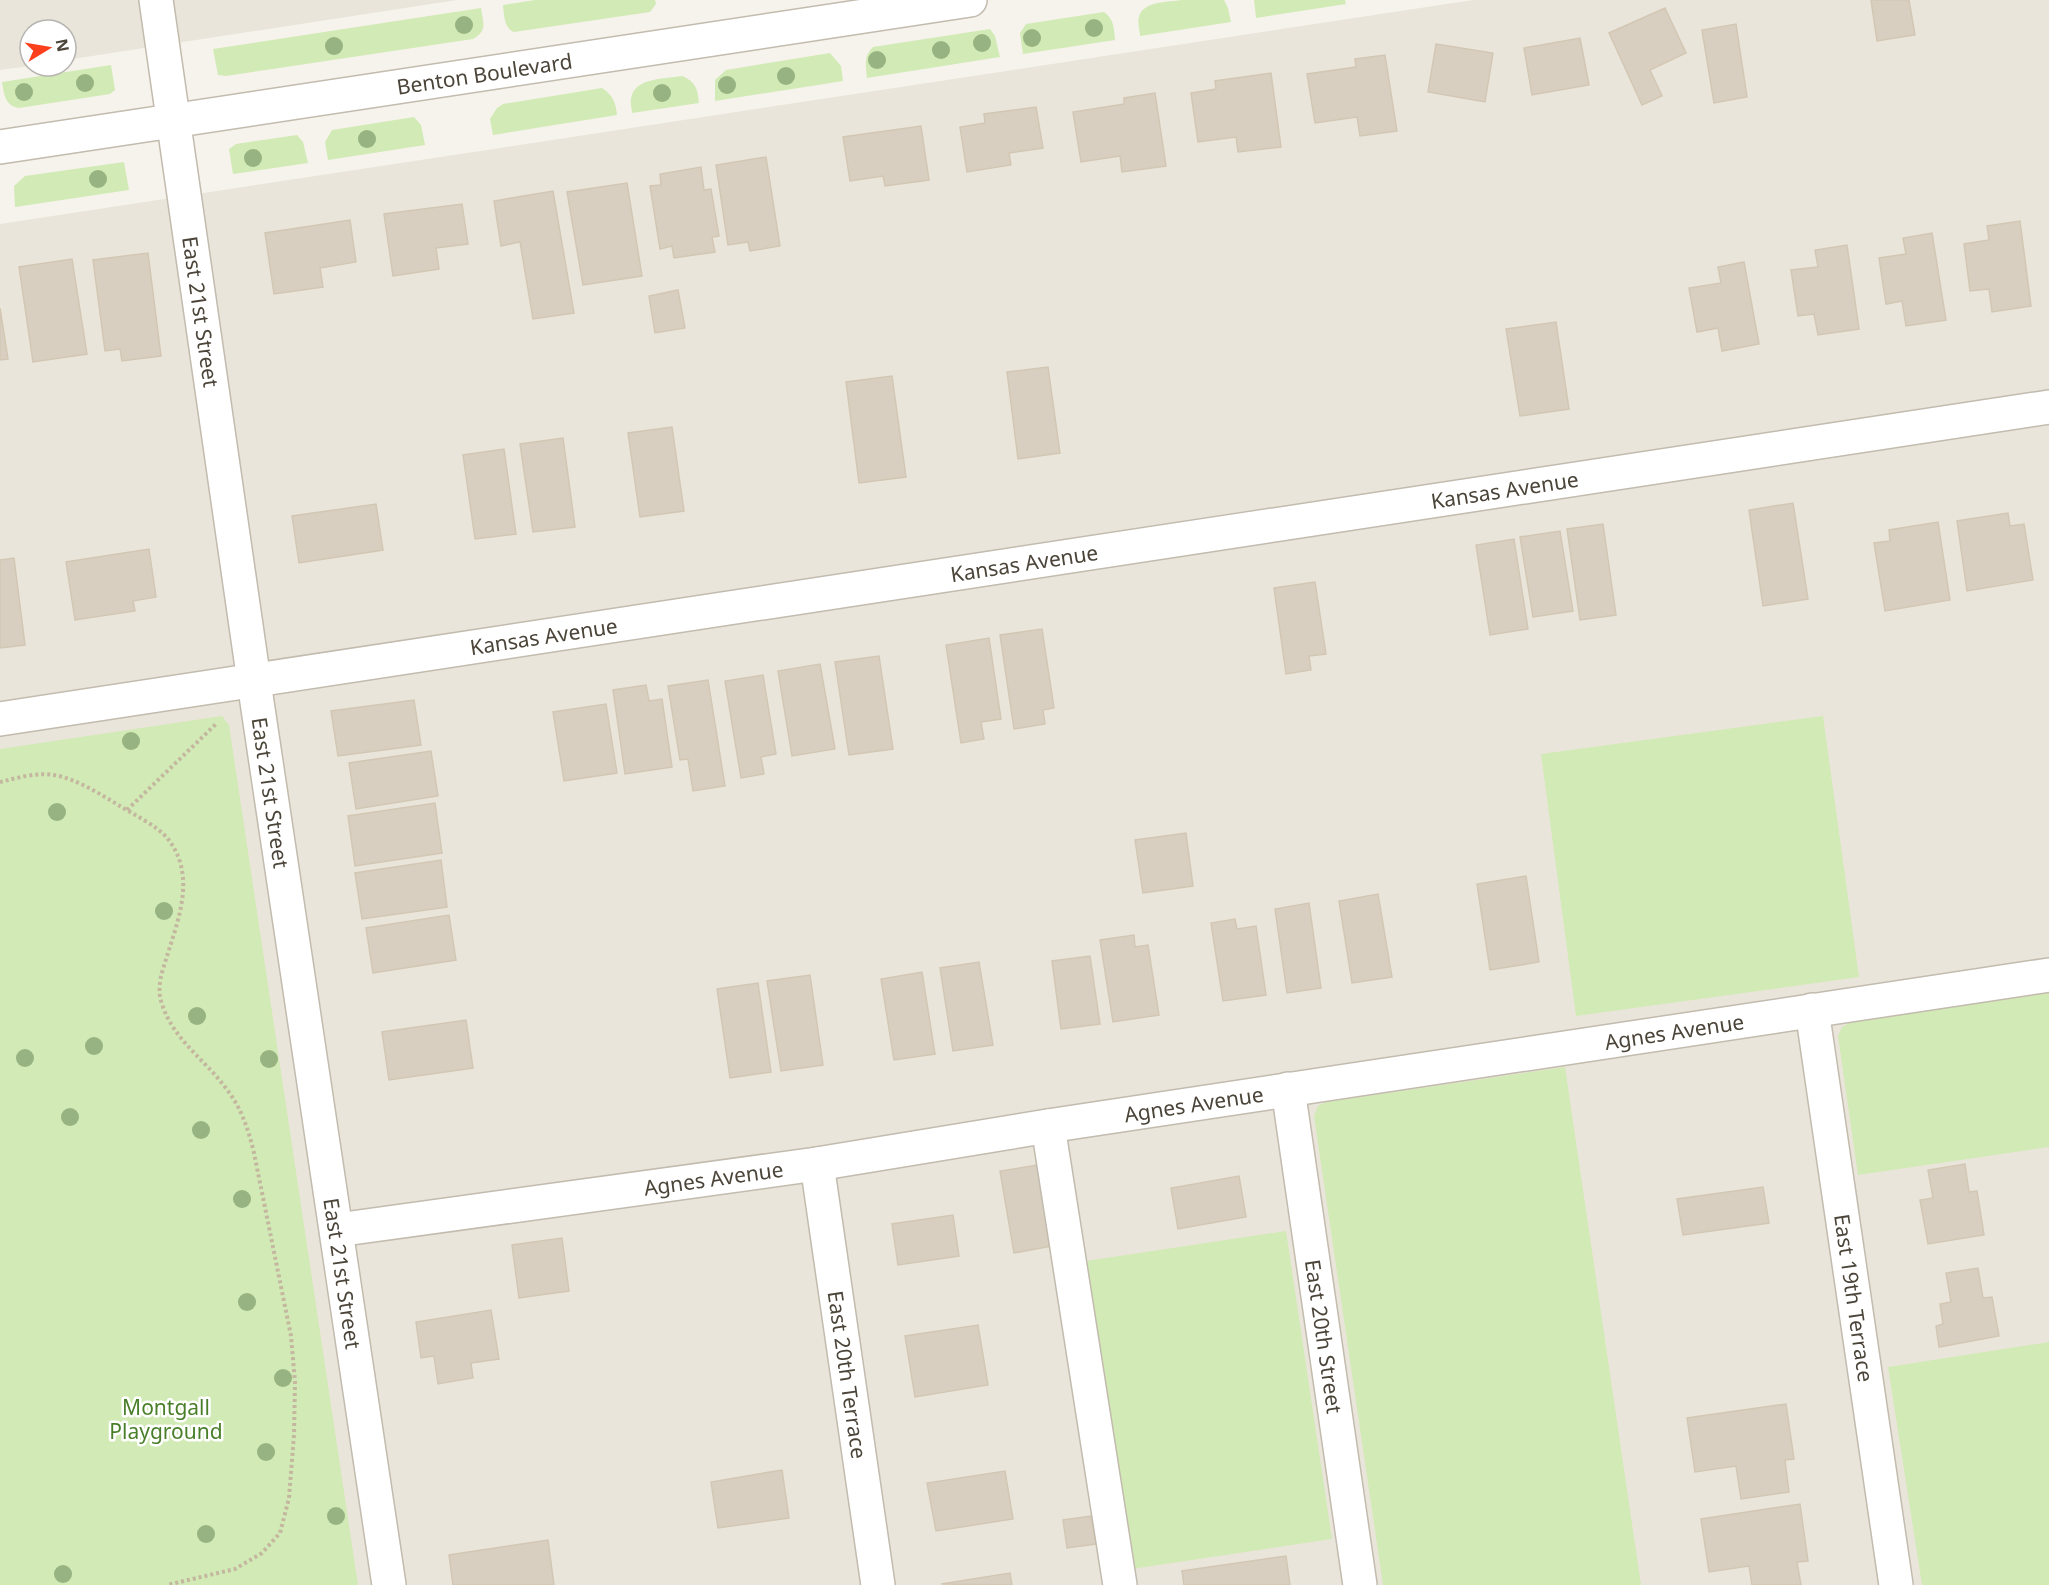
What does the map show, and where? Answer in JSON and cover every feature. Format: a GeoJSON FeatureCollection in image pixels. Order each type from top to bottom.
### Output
{"type":"FeatureCollection","features":[{"type":"Feature","properties":{"kind":"street","name":"East 21st Street"},"geometry":{"type":"LineString","coordinates":[[156,0],[254,680],[390,1585]]}},
{"type":"Feature","properties":{"kind":"street","name":"Benton Boulevard"},"geometry":{"type":"LineString","coordinates":[[0,147],[970,0]]}},
{"type":"Feature","properties":{"kind":"street","name":"Kansas Avenue"},"geometry":{"type":"LineString","coordinates":[[0,719],[2049,407]]}},
{"type":"Feature","properties":{"kind":"street","name":"Agnes Avenue"},"geometry":{"type":"LineString","coordinates":[[336,1230],[817,1164],[1288,1089],[2049,975]]}},
{"type":"Feature","properties":{"kind":"street","name":"East 19th Terrace"},"geometry":{"type":"LineString","coordinates":[[1812,1010],[1896,1585]]}},
{"type":"Feature","properties":{"kind":"street","name":"East 20th Street"},"geometry":{"type":"LineString","coordinates":[[1288,1089],[1360,1585]]}},
{"type":"Feature","properties":{"kind":"street"},"geometry":{"type":"LineString","coordinates":[[1048,1126],[1120,1585]]}},
{"type":"Feature","properties":{"kind":"street","name":"East 20th Terrace"},"geometry":{"type":"LineString","coordinates":[[817,1164],[878,1585]]}},
{"type":"Feature","properties":{"kind":"path"},"geometry":{"type":"LineString","coordinates":[[127,810],[222,716]]}},
{"type":"Feature","properties":{"kind":"path"},"geometry":{"type":"LineString","coordinates":[[0,782],[30,776],[54,775],[87,787],[167,837],[181,862],[184,876],[183,899],[159,984],[161,1003],[168,1020],[181,1039],[224,1085],[247,1125],[291,1336],[295,1382],[294,1435],[289,1498],[280,1533],[262,1553],[235,1569],[167,1585]]}},
{"type":"Feature","properties":{"kind":"shaded area"},"geometry":{"type":"Polygon","coordinates":[[[0,0],[457,0],[78,58],[78,18],[18,18],[18,68],[0,70],[0,0]]]}},
{"type":"Feature","properties":{"kind":"shaded area"},"geometry":{"type":"Polygon","coordinates":[[[1473,0],[2049,0],[2049,1585],[0,1585],[0,224],[1473,0]]]}},
{"type":"Feature","properties":{"kind":"green space"},"geometry":{"type":"Polygon","coordinates":[[[535,0],[655,0],[656,4],[650,12],[514,32],[508,28],[503,5],[535,0]]]}},
{"type":"Feature","properties":{"kind":"green space"},"geometry":{"type":"Polygon","coordinates":[[[1182,0],[1224,0],[1231,22],[1140,36],[1138,19],[1145,8],[1157,3],[1182,0]]]}},
{"type":"Feature","properties":{"kind":"green space"},"geometry":{"type":"Polygon","coordinates":[[[1254,0],[1345,0],[1346,4],[1256,18],[1254,0]]]}},
{"type":"Feature","properties":{"kind":"green space"},"geometry":{"type":"Polygon","coordinates":[[[481,8],[483,29],[473,39],[226,76],[218,75],[213,49],[481,8]]]}},
{"type":"Feature","properties":{"kind":"green space"},"geometry":{"type":"Polygon","coordinates":[[[1104,12],[1112,21],[1115,40],[1023,54],[1020,33],[1026,24],[1104,12]]]}},
{"type":"Feature","properties":{"kind":"green space"},"geometry":{"type":"Polygon","coordinates":[[[990,29],[995,36],[1000,57],[867,78],[866,58],[873,47],[990,29]]]}},
{"type":"Feature","properties":{"kind":"green space"},"geometry":{"type":"Polygon","coordinates":[[[830,53],[841,66],[843,81],[715,101],[715,80],[726,70],[830,53]]]}},
{"type":"Feature","properties":{"kind":"green space"},"geometry":{"type":"Polygon","coordinates":[[[111,65],[115,90],[110,94],[19,108],[11,105],[5,95],[2,82],[28,78],[78,78],[78,70],[111,65]]]}},
{"type":"Feature","properties":{"kind":"green space"},"geometry":{"type":"Polygon","coordinates":[[[682,76],[695,86],[699,103],[632,113],[631,99],[638,87],[652,80],[682,76]]]}},
{"type":"Feature","properties":{"kind":"green space"},"geometry":{"type":"Polygon","coordinates":[[[602,88],[613,100],[617,115],[493,135],[490,119],[497,108],[503,104],[602,88]]]}},
{"type":"Feature","properties":{"kind":"green space"},"geometry":{"type":"Polygon","coordinates":[[[414,117],[421,125],[425,145],[328,160],[325,142],[332,130],[414,117]]]}},
{"type":"Feature","properties":{"kind":"green space"},"geometry":{"type":"Polygon","coordinates":[[[297,135],[303,142],[308,163],[233,174],[229,149],[236,144],[297,135]]]}},
{"type":"Feature","properties":{"kind":"green space"},"geometry":{"type":"Polygon","coordinates":[[[124,162],[129,190],[15,207],[14,186],[25,176],[124,162]]]}},
{"type":"Feature","properties":{"kind":"green space","name":"Montgall Playground"},"geometry":{"type":"Polygon","coordinates":[[[222,716],[229,725],[358,1585],[0,1585],[0,749],[222,716]]]}},
{"type":"Feature","properties":{"kind":"green space"},"geometry":{"type":"Polygon","coordinates":[[[1823,716],[1859,977],[1576,1016],[1541,754],[1823,716]]]}},
{"type":"Feature","properties":{"kind":"green space"},"geometry":{"type":"Polygon","coordinates":[[[2049,993],[2049,1147],[1858,1175],[1838,1036],[1842,1027],[1853,1021],[2049,993]]]}},
{"type":"Feature","properties":{"kind":"green space"},"geometry":{"type":"Polygon","coordinates":[[[1565,1067],[1641,1585],[1383,1585],[1314,1116],[1318,1106],[1326,1102],[1565,1067]]]}},
{"type":"Feature","properties":{"kind":"green space"},"geometry":{"type":"Polygon","coordinates":[[[1286,1231],[1332,1539],[1132,1569],[1086,1261],[1286,1231]]]}},
{"type":"Feature","properties":{"kind":"green space"},"geometry":{"type":"Polygon","coordinates":[[[2049,1342],[2049,1585],[1922,1585],[1888,1367],[2049,1342]]]}},
{"type":"Feature","properties":{"kind":"building"},"geometry":{"type":"Polygon","coordinates":[[[1871,0],[1909,0],[1915,35],[1877,41],[1871,0]]]}},
{"type":"Feature","properties":{"kind":"building"},"geometry":{"type":"Polygon","coordinates":[[[1665,8],[1686,53],[1650,70],[1662,96],[1642,105],[1609,33],[1665,8]]]}},
{"type":"Feature","properties":{"kind":"building"},"geometry":{"type":"Polygon","coordinates":[[[1736,24],[1747,97],[1714,103],[1702,30],[1736,24]]]}},
{"type":"Feature","properties":{"kind":"building"},"geometry":{"type":"Polygon","coordinates":[[[1580,38],[1589,85],[1532,95],[1524,48],[1580,38]]]}},
{"type":"Feature","properties":{"kind":"building"},"geometry":{"type":"Polygon","coordinates":[[[1436,44],[1493,53],[1485,102],[1428,92],[1436,44]]]}},
{"type":"Feature","properties":{"kind":"building"},"geometry":{"type":"Polygon","coordinates":[[[1385,55],[1397,131],[1360,136],[1357,117],[1315,123],[1307,74],[1356,67],[1355,59],[1385,55]]]}},
{"type":"Feature","properties":{"kind":"building"},"geometry":{"type":"Polygon","coordinates":[[[1271,73],[1281,147],[1238,152],[1236,137],[1198,142],[1191,93],[1216,89],[1215,81],[1271,73]]]}},
{"type":"Feature","properties":{"kind":"building"},"geometry":{"type":"Polygon","coordinates":[[[1155,93],[1166,166],[1122,172],[1120,156],[1081,162],[1073,112],[1124,104],[1124,98],[1155,93]]]}},
{"type":"Feature","properties":{"kind":"building"},"geometry":{"type":"Polygon","coordinates":[[[1036,107],[1043,148],[1009,153],[1011,165],[967,172],[960,127],[985,123],[984,114],[1036,107]]]}},
{"type":"Feature","properties":{"kind":"building"},"geometry":{"type":"Polygon","coordinates":[[[921,126],[929,180],[885,186],[883,176],[850,181],[843,137],[921,126]]]}},
{"type":"Feature","properties":{"kind":"building"},"geometry":{"type":"Polygon","coordinates":[[[766,157],[780,246],[750,251],[748,242],[728,245],[716,165],[766,157]]]}},
{"type":"Feature","properties":{"kind":"building"},"geometry":{"type":"Polygon","coordinates":[[[701,167],[704,190],[711,189],[719,236],[712,237],[715,252],[674,258],[672,246],[660,249],[650,186],[661,185],[660,174],[701,167]]]}},
{"type":"Feature","properties":{"kind":"building"},"geometry":{"type":"Polygon","coordinates":[[[627,183],[642,276],[583,285],[567,192],[627,183]]]}},
{"type":"Feature","properties":{"kind":"building"},"geometry":{"type":"Polygon","coordinates":[[[553,191],[574,313],[533,319],[520,242],[501,246],[494,201],[553,191]]]}},
{"type":"Feature","properties":{"kind":"building"},"geometry":{"type":"Polygon","coordinates":[[[462,204],[468,244],[436,248],[439,269],[393,276],[384,214],[462,204]]]}},
{"type":"Feature","properties":{"kind":"building"},"geometry":{"type":"Polygon","coordinates":[[[350,220],[356,262],[320,268],[323,287],[274,294],[265,233],[350,220]]]}},
{"type":"Feature","properties":{"kind":"building"},"geometry":{"type":"Polygon","coordinates":[[[2020,221],[2031,306],[1992,312],[1989,289],[1970,291],[1964,244],[1989,240],[1987,226],[2020,221]]]}},
{"type":"Feature","properties":{"kind":"building"},"geometry":{"type":"Polygon","coordinates":[[[1932,233],[1946,320],[1906,326],[1902,301],[1886,304],[1879,258],[1906,254],[1903,238],[1932,233]]]}},
{"type":"Feature","properties":{"kind":"building"},"geometry":{"type":"Polygon","coordinates":[[[1847,245],[1859,329],[1818,335],[1814,314],[1798,316],[1791,270],[1818,267],[1815,250],[1847,245]]]}},
{"type":"Feature","properties":{"kind":"building"},"geometry":{"type":"Polygon","coordinates":[[[148,253],[161,356],[122,361],[120,349],[105,351],[93,260],[148,253]]]}},
{"type":"Feature","properties":{"kind":"building"},"geometry":{"type":"Polygon","coordinates":[[[72,259],[87,354],[33,362],[19,267],[72,259]]]}},
{"type":"Feature","properties":{"kind":"building"},"geometry":{"type":"Polygon","coordinates":[[[1744,262],[1759,344],[1722,351],[1718,328],[1697,332],[1689,288],[1721,283],[1718,267],[1744,262]]]}},
{"type":"Feature","properties":{"kind":"building"},"geometry":{"type":"Polygon","coordinates":[[[678,290],[685,328],[655,333],[649,296],[678,290]]]}},
{"type":"Feature","properties":{"kind":"building"},"geometry":{"type":"Polygon","coordinates":[[[0,308],[8,359],[0,360],[0,308]]]}},
{"type":"Feature","properties":{"kind":"building"},"geometry":{"type":"Polygon","coordinates":[[[1556,322],[1569,409],[1520,416],[1506,329],[1556,322]]]}},
{"type":"Feature","properties":{"kind":"building"},"geometry":{"type":"Polygon","coordinates":[[[1048,367],[1060,453],[1018,459],[1007,372],[1048,367]]]}},
{"type":"Feature","properties":{"kind":"building"},"geometry":{"type":"Polygon","coordinates":[[[892,376],[906,477],[859,483],[846,382],[892,376]]]}},
{"type":"Feature","properties":{"kind":"building"},"geometry":{"type":"Polygon","coordinates":[[[672,427],[684,511],[640,517],[628,433],[672,427]]]}},
{"type":"Feature","properties":{"kind":"building"},"geometry":{"type":"Polygon","coordinates":[[[563,438],[575,527],[533,532],[520,444],[563,438]]]}},
{"type":"Feature","properties":{"kind":"building"},"geometry":{"type":"Polygon","coordinates":[[[504,449],[516,534],[475,539],[463,455],[504,449]]]}},
{"type":"Feature","properties":{"kind":"building"},"geometry":{"type":"Polygon","coordinates":[[[1793,503],[1808,599],[1763,606],[1749,510],[1793,503]]]}},
{"type":"Feature","properties":{"kind":"building"},"geometry":{"type":"Polygon","coordinates":[[[376,504],[383,550],[299,563],[292,516],[376,504]]]}},
{"type":"Feature","properties":{"kind":"building"},"geometry":{"type":"Polygon","coordinates":[[[2008,513],[2010,526],[2024,524],[2033,580],[1967,591],[1957,521],[2008,513]]]}},
{"type":"Feature","properties":{"kind":"building"},"geometry":{"type":"Polygon","coordinates":[[[1938,522],[1950,600],[1885,611],[1874,543],[1890,541],[1889,530],[1938,522]]]}},
{"type":"Feature","properties":{"kind":"building"},"geometry":{"type":"Polygon","coordinates":[[[1603,524],[1616,615],[1580,620],[1567,529],[1603,524]]]}},
{"type":"Feature","properties":{"kind":"building"},"geometry":{"type":"Polygon","coordinates":[[[1560,531],[1573,611],[1533,617],[1520,537],[1560,531]]]}},
{"type":"Feature","properties":{"kind":"building"},"geometry":{"type":"Polygon","coordinates":[[[1514,539],[1528,629],[1490,635],[1476,545],[1514,539]]]}},
{"type":"Feature","properties":{"kind":"building"},"geometry":{"type":"Polygon","coordinates":[[[149,549],[156,597],[133,601],[135,611],[75,620],[66,562],[149,549]]]}},
{"type":"Feature","properties":{"kind":"building"},"geometry":{"type":"Polygon","coordinates":[[[14,558],[25,645],[0,648],[0,560],[14,558]]]}},
{"type":"Feature","properties":{"kind":"building"},"geometry":{"type":"Polygon","coordinates":[[[1315,582],[1326,654],[1309,656],[1311,670],[1286,674],[1274,588],[1315,582]]]}},
{"type":"Feature","properties":{"kind":"building"},"geometry":{"type":"Polygon","coordinates":[[[1042,629],[1054,708],[1043,710],[1045,724],[1014,729],[1000,635],[1042,629]]]}},
{"type":"Feature","properties":{"kind":"building"},"geometry":{"type":"Polygon","coordinates":[[[989,638],[1001,719],[981,722],[984,739],[961,743],[946,645],[989,638]]]}},
{"type":"Feature","properties":{"kind":"building"},"geometry":{"type":"Polygon","coordinates":[[[879,656],[893,749],[849,755],[835,662],[879,656]]]}},
{"type":"Feature","properties":{"kind":"building"},"geometry":{"type":"Polygon","coordinates":[[[820,664],[835,749],[792,756],[778,671],[820,664]]]}},
{"type":"Feature","properties":{"kind":"building"},"geometry":{"type":"Polygon","coordinates":[[[763,675],[776,754],[761,757],[764,774],[741,778],[725,681],[763,675]]]}},
{"type":"Feature","properties":{"kind":"building"},"geometry":{"type":"Polygon","coordinates":[[[708,680],[725,786],[693,791],[688,759],[680,760],[668,686],[708,680]]]}},
{"type":"Feature","properties":{"kind":"building"},"geometry":{"type":"Polygon","coordinates":[[[646,685],[649,701],[662,699],[672,767],[625,774],[613,690],[646,685]]]}},
{"type":"Feature","properties":{"kind":"building"},"geometry":{"type":"Polygon","coordinates":[[[414,700],[421,745],[338,756],[331,711],[414,700]]]}},
{"type":"Feature","properties":{"kind":"building"},"geometry":{"type":"Polygon","coordinates":[[[606,704],[617,773],[564,781],[553,712],[606,704]]]}},
{"type":"Feature","properties":{"kind":"building"},"geometry":{"type":"Polygon","coordinates":[[[431,751],[438,796],[356,809],[349,763],[431,751]]]}},
{"type":"Feature","properties":{"kind":"building"},"geometry":{"type":"Polygon","coordinates":[[[435,803],[442,853],[355,866],[348,816],[435,803]]]}},
{"type":"Feature","properties":{"kind":"building"},"geometry":{"type":"Polygon","coordinates":[[[1186,833],[1193,886],[1143,893],[1135,840],[1186,833]]]}},
{"type":"Feature","properties":{"kind":"building"},"geometry":{"type":"Polygon","coordinates":[[[441,860],[447,907],[362,919],[355,873],[441,860]]]}},
{"type":"Feature","properties":{"kind":"building"},"geometry":{"type":"Polygon","coordinates":[[[1526,876],[1539,962],[1490,970],[1477,884],[1526,876]]]}},
{"type":"Feature","properties":{"kind":"building"},"geometry":{"type":"Polygon","coordinates":[[[1378,894],[1392,977],[1352,983],[1339,901],[1378,894]]]}},
{"type":"Feature","properties":{"kind":"building"},"geometry":{"type":"Polygon","coordinates":[[[1309,903],[1321,988],[1287,993],[1275,909],[1309,903]]]}},
{"type":"Feature","properties":{"kind":"building"},"geometry":{"type":"Polygon","coordinates":[[[449,915],[456,960],[373,973],[366,928],[449,915]]]}},
{"type":"Feature","properties":{"kind":"building"},"geometry":{"type":"Polygon","coordinates":[[[1235,919],[1237,929],[1256,926],[1266,995],[1223,1001],[1211,923],[1235,919]]]}},
{"type":"Feature","properties":{"kind":"building"},"geometry":{"type":"Polygon","coordinates":[[[1134,935],[1135,947],[1148,945],[1159,1015],[1113,1022],[1100,940],[1134,935]]]}},
{"type":"Feature","properties":{"kind":"building"},"geometry":{"type":"Polygon","coordinates":[[[1090,956],[1100,1024],[1061,1029],[1052,961],[1090,956]]]}},
{"type":"Feature","properties":{"kind":"building"},"geometry":{"type":"Polygon","coordinates":[[[979,962],[993,1045],[953,1051],[940,968],[979,962]]]}},
{"type":"Feature","properties":{"kind":"building"},"geometry":{"type":"Polygon","coordinates":[[[922,972],[935,1054],[894,1060],[881,979],[922,972]]]}},
{"type":"Feature","properties":{"kind":"building"},"geometry":{"type":"Polygon","coordinates":[[[810,975],[823,1065],[781,1071],[767,981],[810,975]]]}},
{"type":"Feature","properties":{"kind":"building"},"geometry":{"type":"Polygon","coordinates":[[[758,983],[771,1072],[730,1078],[717,989],[758,983]]]}},
{"type":"Feature","properties":{"kind":"building"},"geometry":{"type":"Polygon","coordinates":[[[466,1020],[473,1068],[389,1080],[382,1032],[466,1020]]]}},
{"type":"Feature","properties":{"kind":"building"},"geometry":{"type":"Polygon","coordinates":[[[1044,1164],[1058,1245],[1014,1253],[1000,1171],[1044,1164]]]}},
{"type":"Feature","properties":{"kind":"building"},"geometry":{"type":"Polygon","coordinates":[[[1965,1164],[1969,1192],[1977,1191],[1984,1235],[1928,1244],[1920,1200],[1933,1198],[1928,1170],[1965,1164]]]}},
{"type":"Feature","properties":{"kind":"building"},"geometry":{"type":"Polygon","coordinates":[[[1239,1176],[1246,1217],[1178,1229],[1171,1188],[1239,1176]]]}},
{"type":"Feature","properties":{"kind":"building"},"geometry":{"type":"Polygon","coordinates":[[[1763,1187],[1769,1223],[1683,1235],[1677,1199],[1763,1187]]]}},
{"type":"Feature","properties":{"kind":"building"},"geometry":{"type":"Polygon","coordinates":[[[953,1215],[959,1256],[898,1265],[892,1224],[953,1215]]]}},
{"type":"Feature","properties":{"kind":"building"},"geometry":{"type":"Polygon","coordinates":[[[562,1238],[569,1291],[519,1298],[512,1245],[562,1238]]]}},
{"type":"Feature","properties":{"kind":"building"},"geometry":{"type":"Polygon","coordinates":[[[1978,1268],[1983,1298],[1992,1297],[1999,1336],[1939,1347],[1936,1326],[1943,1324],[1940,1304],[1951,1302],[1946,1273],[1978,1268]]]}},
{"type":"Feature","properties":{"kind":"building"},"geometry":{"type":"Polygon","coordinates":[[[491,1310],[499,1359],[471,1363],[473,1378],[438,1384],[434,1356],[421,1358],[416,1322],[491,1310]]]}},
{"type":"Feature","properties":{"kind":"building"},"geometry":{"type":"Polygon","coordinates":[[[978,1325],[988,1385],[915,1397],[905,1336],[978,1325]]]}},
{"type":"Feature","properties":{"kind":"building"},"geometry":{"type":"Polygon","coordinates":[[[1786,1404],[1794,1459],[1785,1460],[1789,1492],[1741,1499],[1736,1466],[1695,1472],[1687,1418],[1786,1404]]]}},
{"type":"Feature","properties":{"kind":"building"},"geometry":{"type":"Polygon","coordinates":[[[782,1470],[789,1518],[718,1528],[711,1482],[782,1470]]]}},
{"type":"Feature","properties":{"kind":"building"},"geometry":{"type":"Polygon","coordinates":[[[1005,1471],[1013,1519],[936,1531],[927,1483],[1005,1471]]]}},
{"type":"Feature","properties":{"kind":"building"},"geometry":{"type":"Polygon","coordinates":[[[1800,1504],[1808,1561],[1797,1562],[1801,1585],[1752,1585],[1749,1566],[1709,1572],[1701,1519],[1800,1504]]]}},
{"type":"Feature","properties":{"kind":"building"},"geometry":{"type":"Polygon","coordinates":[[[1091,1516],[1096,1544],[1067,1548],[1063,1520],[1091,1516]]]}},
{"type":"Feature","properties":{"kind":"building"},"geometry":{"type":"Polygon","coordinates":[[[548,1540],[554,1585],[453,1585],[449,1555],[548,1540]]]}},
{"type":"Feature","properties":{"kind":"building"},"geometry":{"type":"Polygon","coordinates":[[[1286,1556],[1290,1585],[1184,1585],[1182,1571],[1286,1556]]]}},
{"type":"Feature","properties":{"kind":"building"},"geometry":{"type":"Polygon","coordinates":[[[1010,1573],[1012,1585],[941,1584],[1010,1573]]]}}]}
